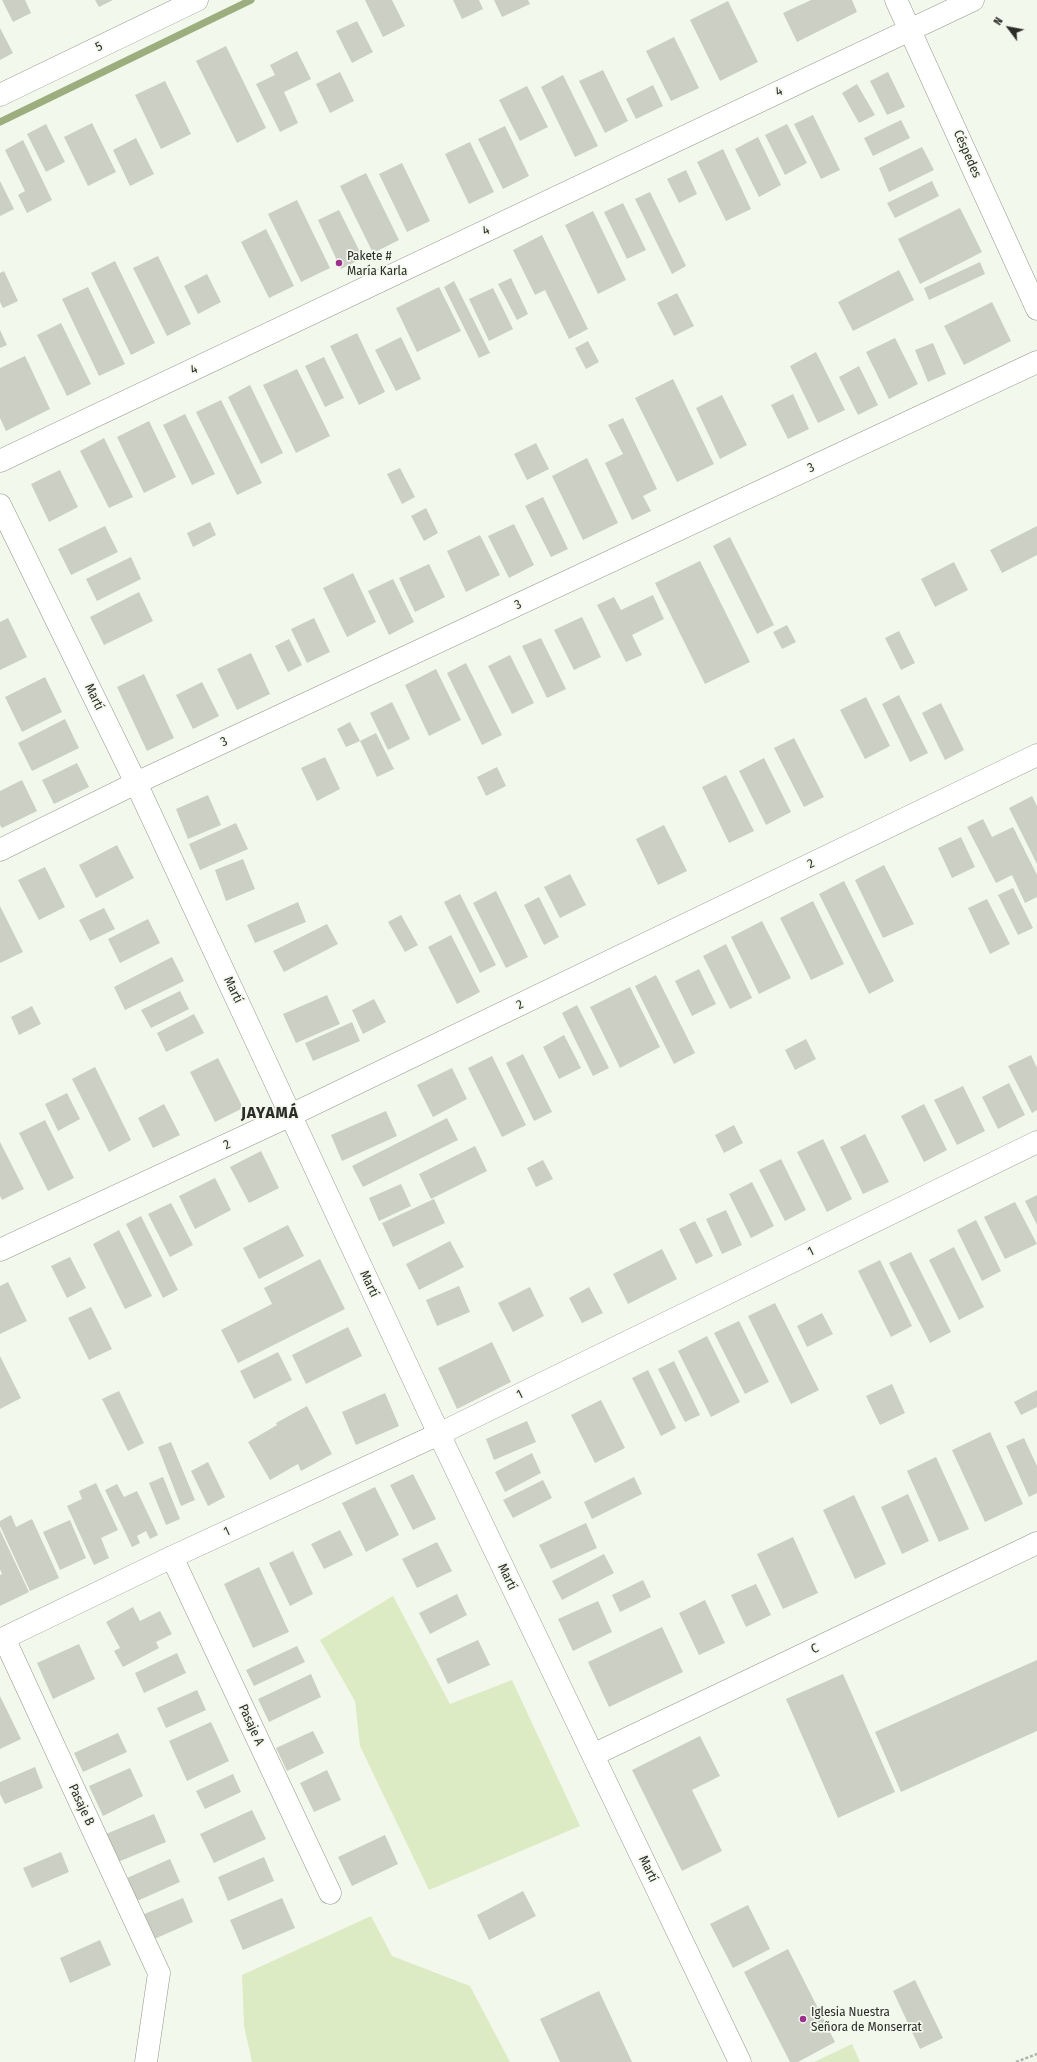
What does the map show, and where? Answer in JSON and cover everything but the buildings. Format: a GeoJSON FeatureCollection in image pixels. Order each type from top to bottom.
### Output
{"type":"FeatureCollection","features":[{"type":"Feature","properties":{"kind":"street","name":"5"},"geometry":{"type":"LineString","coordinates":[[0,95],[197,0]]}},
{"type":"Feature","properties":{"kind":"street","name":"Céspedes"},"geometry":{"type":"LineString","coordinates":[[896,0],[1037,309]]}},
{"type":"Feature","properties":{"kind":"street","name":"4"},"geometry":{"type":"LineString","coordinates":[[0,461],[973,0]]}},
{"type":"Feature","properties":{"kind":"street","name":"3"},"geometry":{"type":"LineString","coordinates":[[0,850],[136,783],[1037,362]]}},
{"type":"Feature","properties":{"kind":"street","name":"Martí"},"geometry":{"type":"LineString","coordinates":[[0,505],[136,783],[439,1434],[740,2062]]}},
{"type":"Feature","properties":{"kind":"street","name":"2"},"geometry":{"type":"LineString","coordinates":[[0,1250],[291,1115],[1037,755]]}},
{"type":"Feature","properties":{"kind":"street","name":"1"},"geometry":{"type":"LineString","coordinates":[[2,1639],[172,1557],[439,1434],[1037,1142]]}},
{"type":"Feature","properties":{"kind":"street","name":"C"},"geometry":{"type":"LineString","coordinates":[[593,1755],[1037,1543]]}},
{"type":"Feature","properties":{"kind":"street","name":"Pasaje A"},"geometry":{"type":"LineString","coordinates":[[172,1557],[330,1893]]}},
{"type":"Feature","properties":{"kind":"street","name":"Pasaje B"},"geometry":{"type":"LineString","coordinates":[[2,1639],[159,1973],[146,2062]]}},
{"type":"Feature","properties":{"kind":"path"},"geometry":{"type":"LineString","coordinates":[[1016,2062],[1037,2054]]}},
{"type":"Feature","properties":{"kind":"green space"},"geometry":{"type":"Polygon","coordinates":[[[393,1596],[450,1704],[512,1680],[580,1826],[429,1890],[360,1746],[355,1701],[320,1640],[393,1596]]]}},
{"type":"Feature","properties":{"kind":"green space"},"geometry":{"type":"Polygon","coordinates":[[[371,1916],[392,1956],[470,1986],[510,2062],[252,2062],[244,2026],[242,1975],[371,1916]]]}},
{"type":"Feature","properties":{"kind":"green space"},"geometry":{"type":"Polygon","coordinates":[[[852,2044],[860,2062],[814,2062],[852,2044]]]}},
{"type":"Feature","properties":{"kind":"waterway"},"geometry":{"type":"LineString","coordinates":[[0,122],[251,0]]}},
{"type":"Feature","properties":{"kind":"place","name":"Pakete # María Karla"},"geometry":{"type":"Point","coordinates":[339,263]}},
{"type":"Feature","properties":{"kind":"place","name":"Iglesia Nuestra Señora de Monserrat"},"geometry":{"type":"Point","coordinates":[803,2019]}},
{"type":"Feature","properties":{"kind":"district","name":"JAYAMÁ"},"geometry":{"type":"Point","coordinates":[270,1113]}}]}
